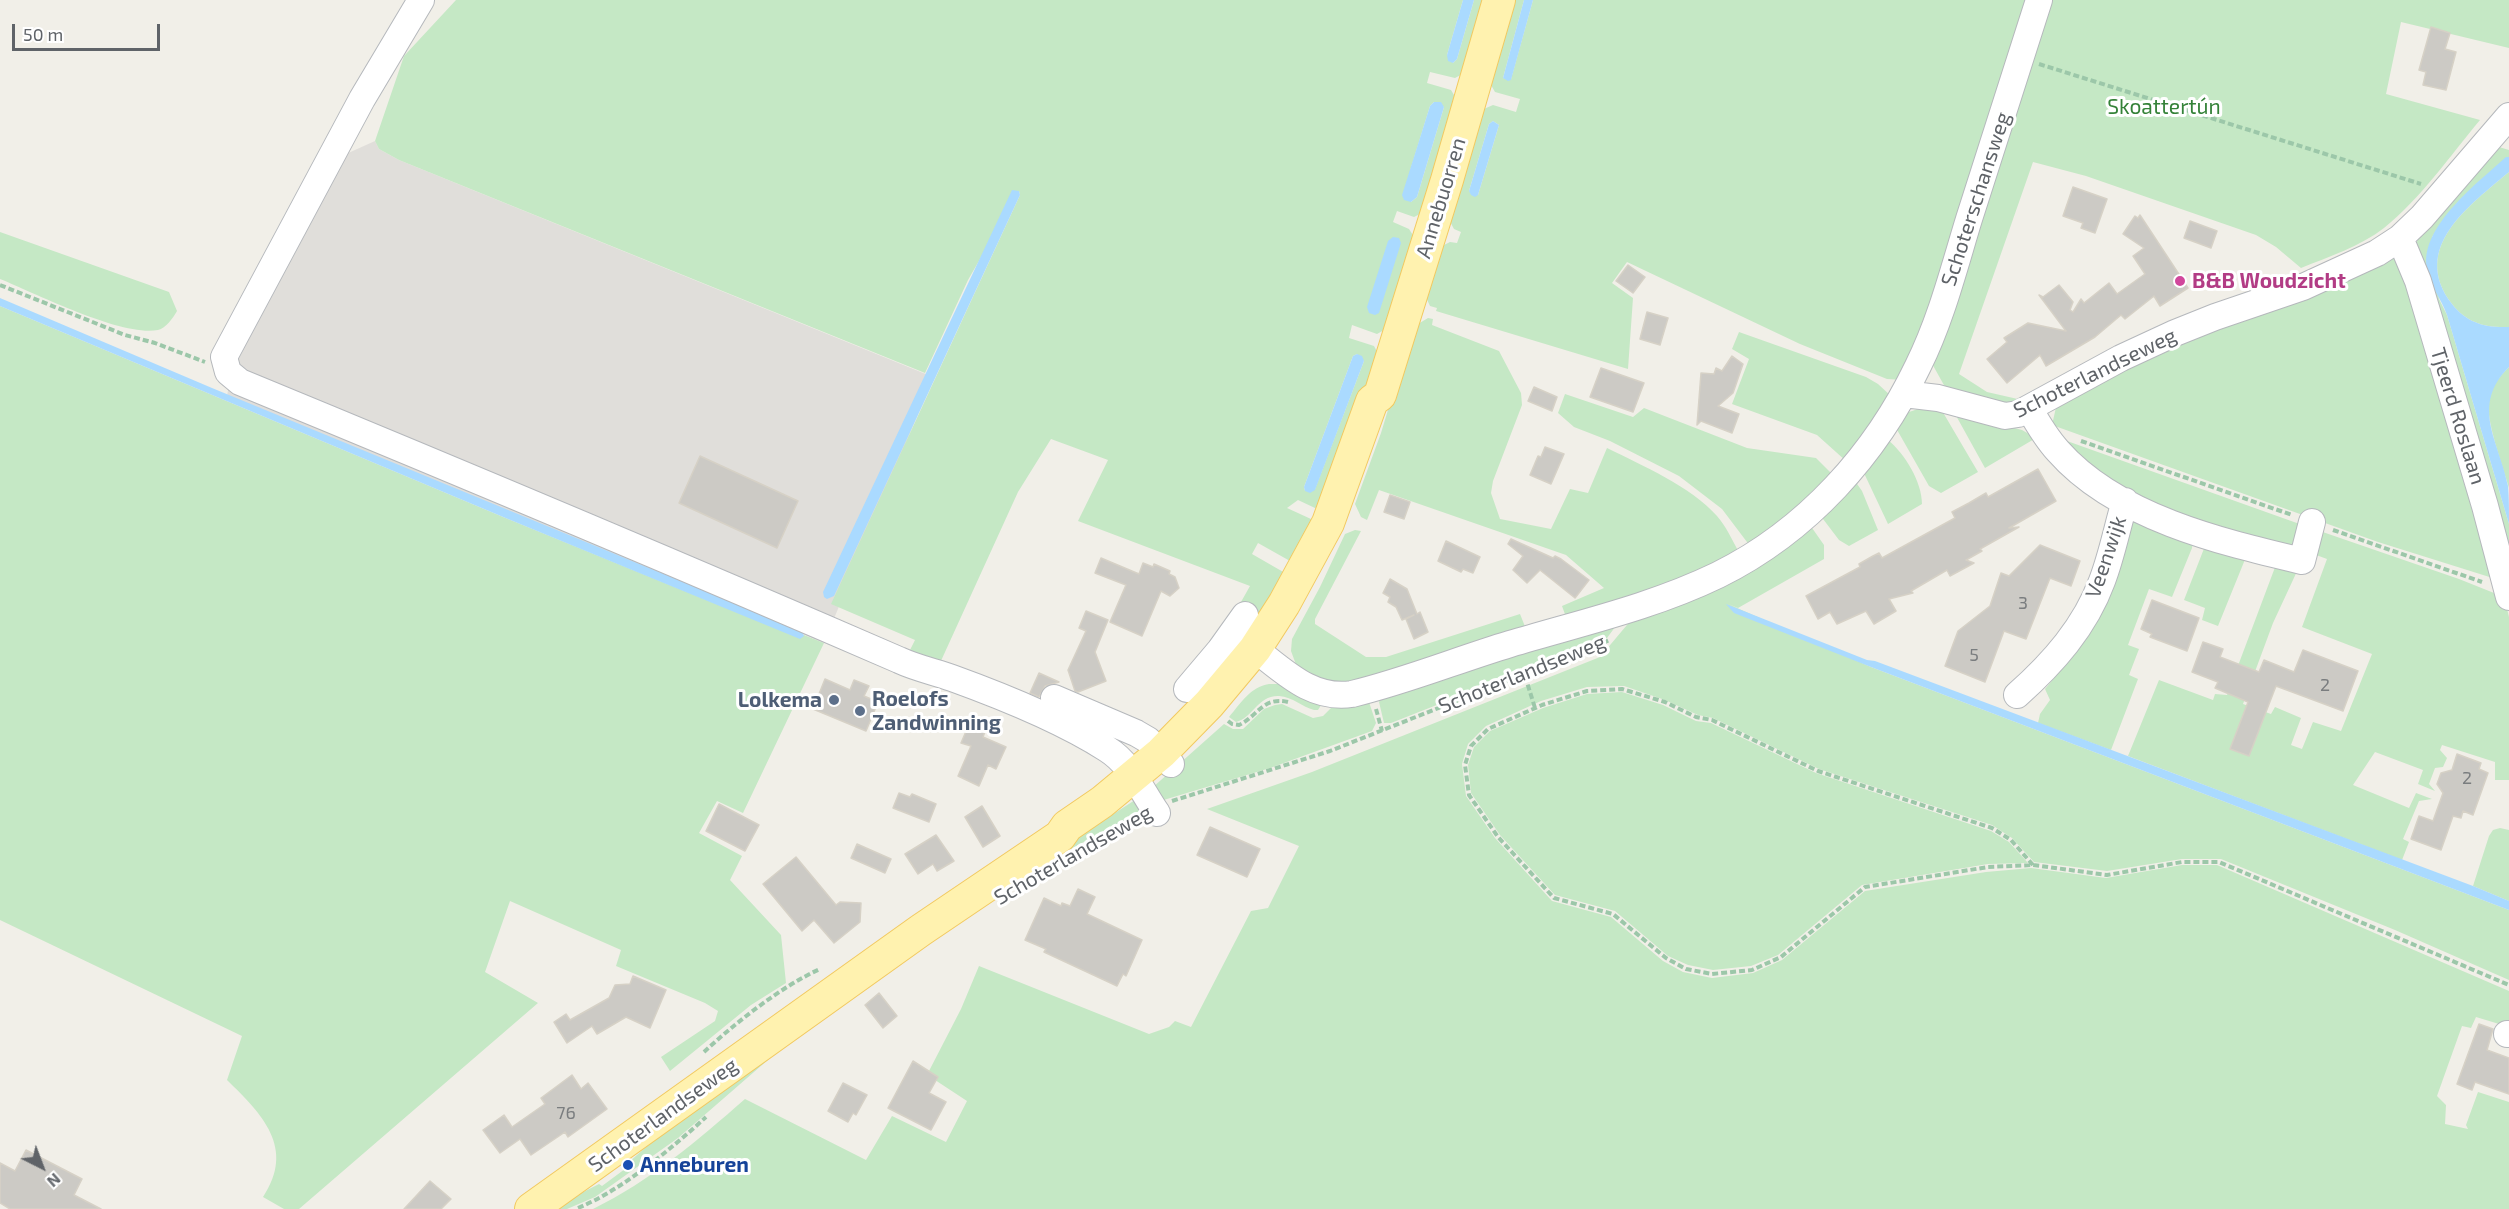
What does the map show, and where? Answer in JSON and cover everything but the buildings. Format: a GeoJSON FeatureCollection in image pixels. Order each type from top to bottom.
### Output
{"type":"FeatureCollection","features":[{"type":"Feature","properties":{"kind":"main road","name":"Annebuorren"},"geometry":{"type":"LineString","coordinates":[[1251,638],[1284,604],[1328,523],[1372,401],[1380,395],[1447,180],[1499,0]]}},
{"type":"Feature","properties":{"kind":"main road","name":"Schoterlandseweg"},"geometry":{"type":"LineString","coordinates":[[531,1209],[940,916],[1060,836],[1067,826],[1147,796],[1204,682],[1251,638]]}},
{"type":"Feature","properties":{"kind":"main road","name":"Schoterlandseweg"},"geometry":{"type":"LineString","coordinates":[[1166,758],[1222,716],[1251,638]]}},
{"type":"Feature","properties":{"kind":"street"},"geometry":{"type":"LineString","coordinates":[[228,372],[224,357],[362,99],[421,0]]}},
{"type":"Feature","properties":{"kind":"street","name":"Schoterschansweg"},"geometry":{"type":"LineString","coordinates":[[1904,394],[1926,348],[1943,303],[2039,0]]}},
{"type":"Feature","properties":{"kind":"street","name":"Schoterlandseweg"},"geometry":{"type":"LineString","coordinates":[[1251,638],[1304,685],[1317,692],[1330,695],[1352,694],[1500,647],[1623,612],[1719,574],[1785,532],[1822,501],[1855,465],[1883,429],[1904,394],[1938,398],[2005,416],[2035,418],[2121,358],[2175,333],[2333,275],[2377,253],[2400,238],[2443,195],[2509,116]]}},
{"type":"Feature","properties":{"kind":"street","name":"Tjeerd Roslaan"},"geometry":{"type":"LineString","coordinates":[[2400,238],[2413,265],[2421,291],[2485,507],[2508,594]]}},
{"type":"Feature","properties":{"kind":"street","name":"Schoterlandseweg"},"geometry":{"type":"LineString","coordinates":[[228,372],[240,382],[527,500],[817,623],[902,662],[953,678],[1074,730],[1113,753],[1147,796]]}},
{"type":"Feature","properties":{"kind":"street"},"geometry":{"type":"LineString","coordinates":[[2035,418],[2058,451],[2076,469],[2125,501],[2199,535],[2302,561],[2312,522]]}},
{"type":"Feature","properties":{"kind":"street","name":"Veenwijk"},"geometry":{"type":"LineString","coordinates":[[2017,695],[2061,651],[2078,628],[2102,583],[2125,501]]}},
{"type":"Feature","properties":{"kind":"street"},"geometry":{"type":"LineString","coordinates":[[1054,698],[1136,733],[1148,740],[1166,758]]}},
{"type":"Feature","properties":{"kind":"path"},"geometry":{"type":"LineString","coordinates":[[2021,57],[2421,184],[2443,195]]}},
{"type":"Feature","properties":{"kind":"path"},"geometry":{"type":"LineString","coordinates":[[0,285],[125,335],[155,343],[228,372]]}},
{"type":"Feature","properties":{"kind":"path"},"geometry":{"type":"LineString","coordinates":[[2035,418],[2508,594]]}},
{"type":"Feature","properties":{"kind":"path","name":"Schoterlandseweg"},"geometry":{"type":"LineString","coordinates":[[1098,837],[1147,796],[1287,765],[1382,731],[1610,641],[1624,622],[1623,612]]}},
{"type":"Feature","properties":{"kind":"path"},"geometry":{"type":"LineString","coordinates":[[1525,676],[1535,708]]}},
{"type":"Feature","properties":{"kind":"path"},"geometry":{"type":"LineString","coordinates":[[2033,865],[2011,840],[1992,828],[1818,771],[1712,720],[1696,717],[1665,702],[1622,689],[1587,691],[1535,708],[1488,729],[1471,746],[1465,765],[1469,795],[1498,837],[1554,898],[1612,915],[1666,958],[1686,969],[1712,974],[1752,970],[1781,957],[1864,887],[1988,867],[2033,865],[2107,875],[2182,862],[2219,862],[2509,985]]}},
{"type":"Feature","properties":{"kind":"path"},"geometry":{"type":"LineString","coordinates":[[1373,698],[1382,731]]}},
{"type":"Feature","properties":{"kind":"path"},"geometry":{"type":"LineString","coordinates":[[1225,719],[1237,726],[1245,723],[1269,702],[1279,700],[1292,704]]}},
{"type":"Feature","properties":{"kind":"path","name":"Schoterlandseweg"},"geometry":{"type":"LineString","coordinates":[[575,1209],[599,1199],[679,1141],[712,1112]]}},
{"type":"Feature","properties":{"kind":"shaded area"},"geometry":{"type":"Polygon","coordinates":[[[375,141],[379,149],[399,160],[933,377],[824,643],[227,396],[235,351],[346,154],[375,141]]]}},
{"type":"Feature","properties":{"kind":"green space"},"geometry":{"type":"Polygon","coordinates":[[[456,0],[1463,0],[1447,55],[1453,63],[1457,59],[1474,0],[1490,0],[1470,70],[1455,78],[1430,72],[1427,83],[1451,90],[1460,105],[1428,210],[1414,217],[1397,211],[1393,222],[1409,229],[1418,243],[1393,325],[1377,334],[1352,325],[1349,338],[1374,346],[1382,361],[1332,503],[1315,508],[1298,500],[1287,508],[1311,519],[1317,536],[1290,561],[1258,543],[1252,554],[1285,573],[1261,631],[1237,609],[1250,586],[1078,521],[1108,460],[1051,439],[1018,492],[940,663],[909,652],[915,640],[831,604],[1020,195],[1019,191],[968,280],[925,373],[399,160],[379,149],[375,141],[404,56],[456,0]],[[1434,102],[1430,106],[1410,171],[1411,202],[1417,197],[1444,107],[1434,102]],[[1357,354],[1353,356],[1304,487],[1305,491],[1315,489],[1364,361],[1357,354]]]}},
{"type":"Feature","properties":{"kind":"green space"},"geometry":{"type":"Polygon","coordinates":[[[1509,0],[1524,0],[1503,78],[1511,79],[1533,0],[2031,0],[1949,268],[1904,380],[1887,379],[1800,344],[1627,262],[1612,283],[1633,298],[1628,369],[1436,311],[1437,308],[1430,306],[1423,291],[1436,249],[1450,242],[1457,243],[1461,232],[1454,229],[1446,214],[1477,112],[1493,105],[1516,112],[1520,99],[1495,92],[1487,78],[1509,0]],[[1493,121],[1489,124],[1469,191],[1478,195],[1499,125],[1493,121]]]}},
{"type":"Feature","properties":{"kind":"green space","name":"Skoattertún"},"geometry":{"type":"Polygon","coordinates":[[[2050,0],[2509,0],[2509,48],[2401,22],[2386,94],[2480,120],[2423,190],[2384,228],[2355,246],[2301,268],[2276,247],[2256,235],[2086,176],[2033,162],[1959,374],[1987,392],[2022,400],[2009,406],[1945,387],[1930,360],[2050,0]]]}},
{"type":"Feature","properties":{"kind":"green space"},"geometry":{"type":"Polygon","coordinates":[[[2499,147],[2509,150],[2509,157],[2458,202],[2432,237],[2439,299],[2447,315],[2509,524],[2509,566],[2416,244],[2420,234],[2499,147]]]}},
{"type":"Feature","properties":{"kind":"green space"},"geometry":{"type":"Polygon","coordinates":[[[2509,172],[2509,327],[2484,325],[2470,320],[2452,304],[2441,284],[2437,264],[2441,246],[2450,229],[2462,214],[2509,172]]]}},
{"type":"Feature","properties":{"kind":"green space"},"geometry":{"type":"Polygon","coordinates":[[[0,232],[169,292],[177,311],[166,325],[158,330],[123,327],[79,313],[0,279],[0,232]]]}},
{"type":"Feature","properties":{"kind":"green space"},"geometry":{"type":"Polygon","coordinates":[[[2386,258],[2400,259],[2499,580],[2378,542],[2052,425],[2057,403],[2167,345],[2386,258]]]}},
{"type":"Feature","properties":{"kind":"green space"},"geometry":{"type":"Polygon","coordinates":[[[0,306],[508,519],[800,638],[804,635],[824,643],[743,813],[717,801],[699,833],[742,856],[730,880],[781,935],[786,983],[751,1005],[670,1071],[661,1057],[715,1021],[718,1011],[705,1003],[616,966],[621,950],[510,901],[485,972],[538,1003],[299,1209],[284,1209],[263,1197],[272,1179],[276,1163],[275,1147],[262,1119],[227,1080],[242,1036],[0,920],[0,306]]]}},
{"type":"Feature","properties":{"kind":"green space"},"geometry":{"type":"Polygon","coordinates":[[[1428,318],[1433,319],[1432,325],[1499,351],[1521,393],[1522,405],[1493,481],[1491,493],[1500,519],[1551,529],[1570,489],[1588,493],[1607,448],[1680,486],[1706,505],[1720,520],[1739,552],[1655,590],[1566,617],[1562,606],[1604,588],[1566,555],[1379,490],[1367,520],[1361,517],[1355,504],[1381,433],[1413,327],[1428,318]]]}},
{"type":"Feature","properties":{"kind":"green space"},"geometry":{"type":"Polygon","coordinates":[[[1739,332],[1866,377],[1891,396],[1846,461],[1817,435],[1732,404],[1749,359],[1732,349],[1739,332]]]}},
{"type":"Feature","properties":{"kind":"green space"},"geometry":{"type":"Polygon","coordinates":[[[2509,367],[2509,488],[2492,431],[2488,408],[2492,390],[2509,367]]]}},
{"type":"Feature","properties":{"kind":"green space"},"geometry":{"type":"Polygon","coordinates":[[[1565,394],[1633,417],[1644,408],[1747,448],[1816,458],[1833,475],[1812,496],[1750,546],[1722,509],[1679,476],[1610,441],[1574,427],[1558,413],[1565,394]]]}},
{"type":"Feature","properties":{"kind":"green space"},"geometry":{"type":"Polygon","coordinates":[[[1924,407],[1941,409],[1978,472],[1941,493],[1929,486],[1896,428],[1903,414],[1924,407]]]}},
{"type":"Feature","properties":{"kind":"green space"},"geometry":{"type":"Polygon","coordinates":[[[1954,412],[2022,430],[2036,438],[1985,468],[1954,412]]]}},
{"type":"Feature","properties":{"kind":"green space"},"geometry":{"type":"Polygon","coordinates":[[[2053,436],[2308,527],[2302,550],[2226,537],[2101,477],[2053,436]]]}},
{"type":"Feature","properties":{"kind":"green space"},"geometry":{"type":"Polygon","coordinates":[[[1888,440],[1900,453],[1916,478],[1922,504],[1888,524],[1863,471],[1888,440]]]}},
{"type":"Feature","properties":{"kind":"green space"},"geometry":{"type":"Polygon","coordinates":[[[1855,481],[1862,491],[1878,530],[1849,546],[1839,540],[1820,515],[1855,481]]]}},
{"type":"Feature","properties":{"kind":"green space"},"geometry":{"type":"Polygon","coordinates":[[[2133,521],[2193,540],[2192,548],[2172,597],[2149,589],[2128,645],[2139,649],[2129,675],[2138,679],[2111,750],[2038,723],[2040,714],[2050,700],[2045,689],[2088,637],[2105,603],[2128,525],[2133,521]]]}},
{"type":"Feature","properties":{"kind":"green space"},"geometry":{"type":"Polygon","coordinates":[[[1810,525],[1824,545],[1824,559],[1738,608],[1728,604],[1871,667],[2509,910],[2509,980],[2395,930],[2221,859],[2182,859],[2107,871],[2034,862],[2012,838],[1992,825],[1819,769],[1713,718],[1698,715],[1665,700],[1624,686],[1587,687],[1541,701],[1486,726],[1468,744],[1462,764],[1466,796],[1495,838],[1552,901],[1611,917],[1663,961],[1683,972],[1712,978],[1753,973],[1782,960],[1865,891],[1986,872],[2031,868],[2106,878],[2182,865],[2217,865],[2509,991],[2509,1027],[2476,1017],[2471,1028],[2462,1026],[2437,1096],[2446,1105],[2445,1124],[2468,1129],[2466,1125],[2478,1092],[2509,1102],[2509,1209],[593,1209],[653,1173],[691,1145],[745,1099],[866,1160],[892,1116],[946,1142],[967,1101],[932,1078],[929,1071],[961,1009],[979,966],[1149,1034],[1169,1027],[1175,1021],[1191,1027],[1251,911],[1268,908],[1299,846],[1207,809],[1312,772],[1600,657],[1632,619],[1810,525]]]}},
{"type":"Feature","properties":{"kind":"green space"},"geometry":{"type":"Polygon","coordinates":[[[2314,529],[2504,597],[2509,617],[2509,780],[2495,780],[2495,762],[2442,745],[2440,750],[2447,758],[2443,767],[2435,768],[2429,784],[2435,791],[2418,784],[2423,770],[2375,752],[2353,785],[2409,808],[2416,793],[2432,799],[2419,801],[2403,839],[2409,842],[2402,860],[2128,756],[2159,680],[2213,700],[2215,694],[2227,695],[2277,562],[2299,567],[2273,623],[2243,704],[2271,714],[2275,707],[2301,718],[2291,745],[2302,749],[2313,722],[2341,731],[2372,654],[2302,627],[2327,559],[2308,552],[2314,529]]]}},
{"type":"Feature","properties":{"kind":"green space"},"geometry":{"type":"Polygon","coordinates":[[[1355,530],[1361,531],[1315,619],[1315,624],[1366,657],[1386,657],[1520,614],[1526,629],[1336,687],[1298,670],[1291,651],[1292,639],[1345,534],[1355,530]]]}},
{"type":"Feature","properties":{"kind":"green space"},"geometry":{"type":"Polygon","coordinates":[[[2205,546],[2246,557],[2218,626],[2202,620],[2205,608],[2184,600],[2205,546]]]}},
{"type":"Feature","properties":{"kind":"green space"},"geometry":{"type":"Polygon","coordinates":[[[1618,623],[1607,638],[1391,723],[1384,723],[1379,702],[1381,698],[1618,623]]]}},
{"type":"Feature","properties":{"kind":"green space"},"geometry":{"type":"Polygon","coordinates":[[[1269,684],[1282,684],[1323,702],[1318,710],[1314,710],[1289,698],[1272,697],[1266,699],[1242,720],[1236,722],[1229,717],[1251,692],[1269,684]]]}},
{"type":"Feature","properties":{"kind":"green space"},"geometry":{"type":"Polygon","coordinates":[[[1622,692],[1663,705],[1696,721],[1711,723],[1816,773],[1991,831],[2009,842],[2028,863],[1988,864],[1862,885],[1778,955],[1751,966],[1713,970],[1688,965],[1668,956],[1615,911],[1555,895],[1500,835],[1471,793],[1468,765],[1474,747],[1490,731],[1543,708],[1587,694],[1622,692]]]}},
{"type":"Feature","properties":{"kind":"green space"},"geometry":{"type":"Polygon","coordinates":[[[1369,702],[1376,723],[1372,731],[1270,768],[1157,802],[1152,788],[1224,724],[1233,729],[1243,729],[1264,709],[1275,705],[1282,704],[1313,718],[1323,716],[1333,706],[1369,702]]]}},
{"type":"Feature","properties":{"kind":"green space"},"geometry":{"type":"Polygon","coordinates":[[[1135,800],[1145,808],[990,894],[1135,800]]]}},
{"type":"Feature","properties":{"kind":"green space"},"geometry":{"type":"Polygon","coordinates":[[[2500,828],[2509,830],[2509,901],[2473,886],[2489,836],[2493,830],[2500,828]]]}},
{"type":"Feature","properties":{"kind":"green space"},"geometry":{"type":"Polygon","coordinates":[[[777,1052],[678,1138],[595,1197],[567,1209],[550,1209],[599,1184],[602,1186],[629,1166],[628,1163],[682,1115],[777,1052]]]}},
{"type":"Feature","properties":{"kind":"water"},"geometry":{"type":"Polygon","coordinates":[[[1463,0],[1474,0],[1457,59],[1453,63],[1448,61],[1447,55],[1463,0]]]}},
{"type":"Feature","properties":{"kind":"water"},"geometry":{"type":"Polygon","coordinates":[[[1524,0],[1533,0],[1511,80],[1508,81],[1503,78],[1524,0]]]}},
{"type":"Feature","properties":{"kind":"water"},"geometry":{"type":"Polygon","coordinates":[[[1434,102],[1441,102],[1444,107],[1417,197],[1411,202],[1404,200],[1402,195],[1430,106],[1434,102]]]}},
{"type":"Feature","properties":{"kind":"water"},"geometry":{"type":"Polygon","coordinates":[[[1493,121],[1499,125],[1478,195],[1475,197],[1469,191],[1489,124],[1493,121]]]}},
{"type":"Feature","properties":{"kind":"water"},"geometry":{"type":"Polygon","coordinates":[[[2506,157],[2509,157],[2509,172],[2462,214],[2450,229],[2441,246],[2437,264],[2441,284],[2452,304],[2464,316],[2484,325],[2509,327],[2509,367],[2497,381],[2489,410],[2490,424],[2508,486],[2509,524],[2447,315],[2427,268],[2427,252],[2432,237],[2442,221],[2467,192],[2506,157]]]}},
{"type":"Feature","properties":{"kind":"water"},"geometry":{"type":"Polygon","coordinates":[[[1012,190],[1019,191],[1020,195],[834,596],[827,599],[823,592],[1012,190]]]}},
{"type":"Feature","properties":{"kind":"water"},"geometry":{"type":"Polygon","coordinates":[[[1393,237],[1399,238],[1401,243],[1379,313],[1375,315],[1369,313],[1367,307],[1388,241],[1393,237]]]}},
{"type":"Feature","properties":{"kind":"water"},"geometry":{"type":"Polygon","coordinates":[[[0,298],[212,388],[802,631],[804,636],[800,639],[0,306],[0,298]]]}},
{"type":"Feature","properties":{"kind":"water"},"geometry":{"type":"Polygon","coordinates":[[[1357,354],[1362,356],[1364,361],[1315,490],[1310,493],[1305,491],[1304,487],[1353,356],[1357,354]]]}},
{"type":"Feature","properties":{"kind":"water"},"geometry":{"type":"Polygon","coordinates":[[[1726,604],[1867,660],[1875,661],[2473,886],[2509,901],[2509,910],[1871,667],[1734,613],[1726,604]]]}},
{"type":"Feature","properties":{"kind":"place","name":"B&B Woudzicht"},"geometry":{"type":"Point","coordinates":[2180,281]}},
{"type":"Feature","properties":{"kind":"place","name":"Lolkema"},"geometry":{"type":"Point","coordinates":[834,700]}},
{"type":"Feature","properties":{"kind":"place","name":"Roelofs Zandwinning"},"geometry":{"type":"Point","coordinates":[860,711]}},
{"type":"Feature","properties":{"kind":"place","name":"Anneburen"},"geometry":{"type":"Point","coordinates":[628,1165]}}]}
